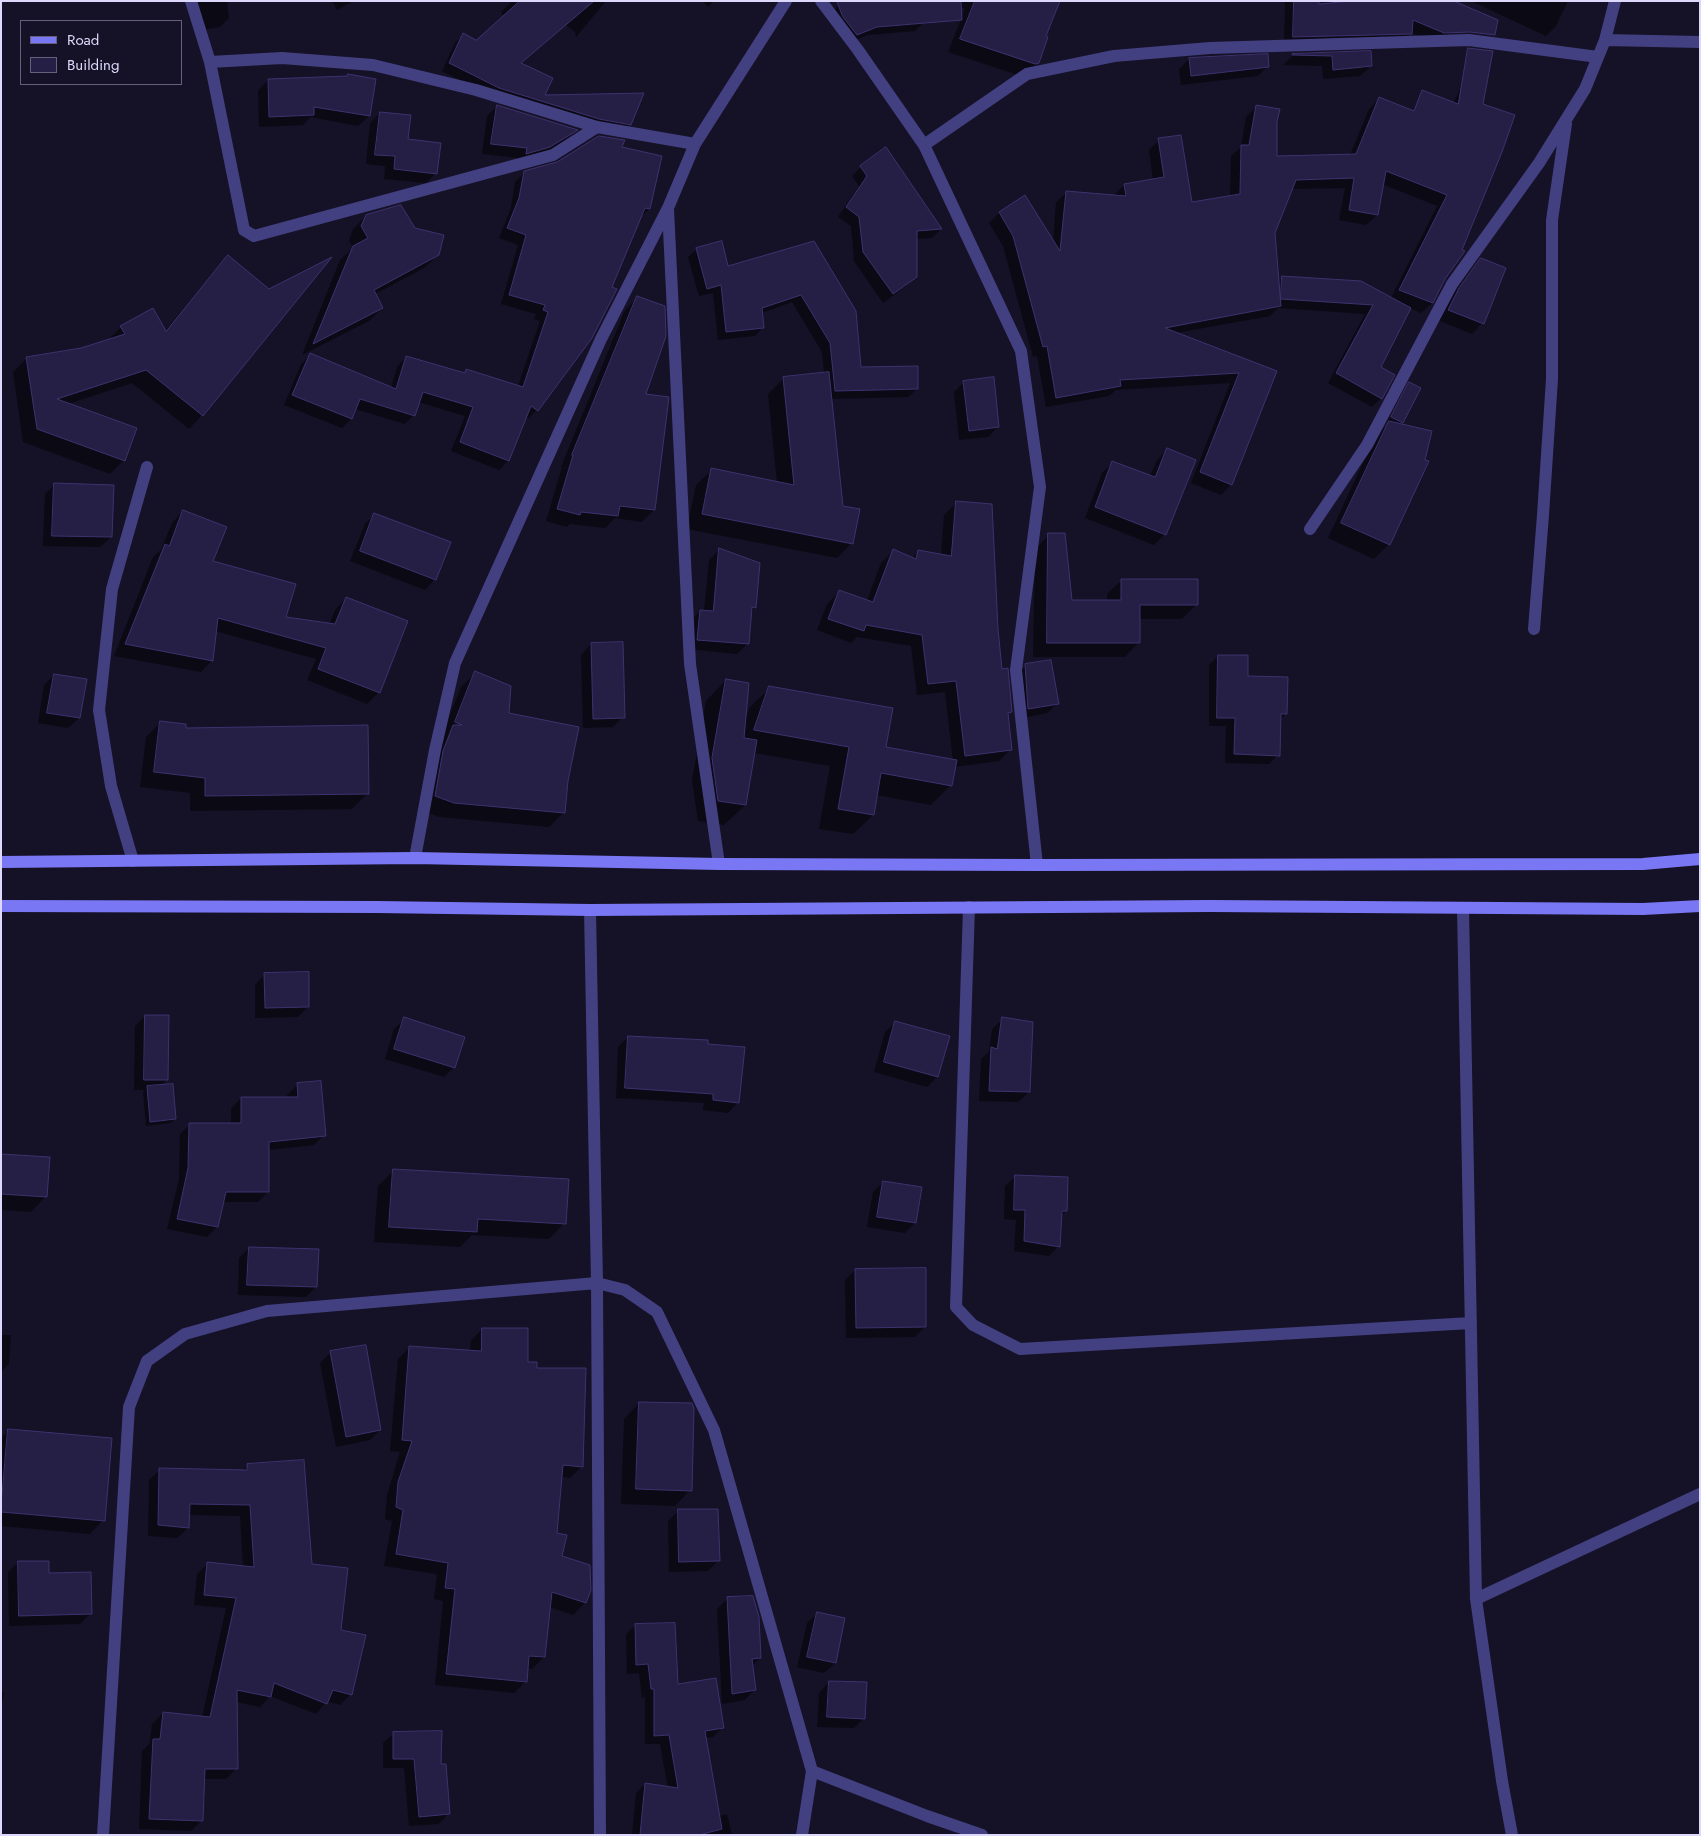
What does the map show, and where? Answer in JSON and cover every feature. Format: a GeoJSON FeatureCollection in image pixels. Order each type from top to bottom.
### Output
{"type":"FeatureCollection","features":[{"type":"Feature","properties":{"kind":"street"},"geometry":{"type":"LineString","coordinates":[[191,1],[210,62],[244,230],[254,236],[553,155],[597,127]]}},
{"type":"Feature","properties":{"kind":"street"},"geometry":{"type":"LineString","coordinates":[[415,858],[434,750],[455,663],[601,339],[668,208],[695,144],[786,1]]}},
{"type":"Feature","properties":{"kind":"street"},"geometry":{"type":"LineString","coordinates":[[821,1],[924,144],[1021,352],[1040,487],[1016,670],[1037,866]]}},
{"type":"Feature","properties":{"kind":"street"},"geometry":{"type":"LineString","coordinates":[[1310,529],[1367,445],[1452,284],[1539,163],[1585,89],[1605,40],[1615,1]]}},
{"type":"Feature","properties":{"kind":"street"},"geometry":{"type":"LineString","coordinates":[[924,144],[1027,74],[1114,56],[1210,48],[1469,40],[1598,58]]}},
{"type":"Feature","properties":{"kind":"street"},"geometry":{"type":"LineString","coordinates":[[1605,40],[1700,42]]}},
{"type":"Feature","properties":{"kind":"street"},"geometry":{"type":"LineString","coordinates":[[210,62],[282,58],[373,65],[476,90],[597,127],[695,144]]}},
{"type":"Feature","properties":{"kind":"street"},"geometry":{"type":"LineString","coordinates":[[1534,629],[1552,379],[1552,220],[1566,119]]}},
{"type":"Feature","properties":{"kind":"street"},"geometry":{"type":"LineString","coordinates":[[668,208],[690,664],[719,864]]}},
{"type":"Feature","properties":{"kind":"street"},"geometry":{"type":"LineString","coordinates":[[133,861],[111,786],[99,710],[112,589],[147,467]]}},
{"type":"Feature","properties":{"kind":"street"},"geometry":{"type":"LineString","coordinates":[[1,862],[415,858],[719,864],[1037,866],[1643,864],[1700,859]]}},
{"type":"Feature","properties":{"kind":"street"},"geometry":{"type":"LineString","coordinates":[[1,906],[590,910],[1210,906],[1643,909],[1700,906]]}},
{"type":"Feature","properties":{"kind":"street"},"geometry":{"type":"LineString","coordinates":[[969,908],[956,1307],[973,1325],[1020,1349],[1471,1323]]}},
{"type":"Feature","properties":{"kind":"street"},"geometry":{"type":"LineString","coordinates":[[1463,908],[1476,1598],[1502,1781],[1512,1835]]}},
{"type":"Feature","properties":{"kind":"street"},"geometry":{"type":"LineString","coordinates":[[590,910],[597,1283],[600,1835]]}},
{"type":"Feature","properties":{"kind":"street"},"geometry":{"type":"LineString","coordinates":[[102,1835],[129,1407],[147,1361],[185,1334],[267,1312],[597,1283],[625,1290],[657,1312],[714,1430],[812,1771],[802,1835]]}},
{"type":"Feature","properties":{"kind":"street"},"geometry":{"type":"LineString","coordinates":[[1476,1598],[1700,1494]]}},
{"type":"Feature","properties":{"kind":"street"},"geometry":{"type":"LineString","coordinates":[[812,1771],[927,1816],[982,1835]]}},
{"type":"Feature","properties":{"kind":"building"},"geometry":{"type":"Polygon","coordinates":[[[520,1],[594,1],[521,63],[553,78],[545,95],[644,93],[631,125],[599,119],[499,88],[449,63],[463,33],[476,40],[520,1]]]}},
{"type":"Feature","properties":{"kind":"building"},"geometry":{"type":"Polygon","coordinates":[[[837,1],[961,1],[962,20],[877,27],[857,35],[843,17],[837,1]]]}},
{"type":"Feature","properties":{"kind":"building"},"geometry":{"type":"Polygon","coordinates":[[[975,1],[1060,1],[1046,36],[1048,37],[1039,63],[1035,64],[960,39],[975,1]]]}},
{"type":"Feature","properties":{"kind":"building"},"geometry":{"type":"Polygon","coordinates":[[[1294,1],[1319,1],[1319,4],[1352,1],[1454,1],[1498,20],[1495,35],[1470,32],[1444,33],[1413,20],[1412,34],[1293,37],[1294,1]]]}},
{"type":"Feature","properties":{"kind":"building"},"geometry":{"type":"Polygon","coordinates":[[[1468,48],[1493,51],[1483,104],[1515,115],[1462,250],[1465,251],[1445,279],[1433,303],[1399,290],[1447,195],[1386,171],[1378,215],[1349,210],[1354,178],[1296,180],[1275,233],[1281,306],[1165,328],[1277,371],[1232,485],[1200,472],[1239,373],[1120,380],[1121,386],[1056,398],[1047,346],[1043,347],[1013,236],[999,212],[1025,195],[1060,251],[1066,191],[1126,196],[1124,184],[1164,177],[1158,138],[1181,135],[1192,202],[1240,194],[1241,145],[1249,145],[1256,105],[1280,109],[1277,122],[1277,156],[1356,154],[1379,97],[1414,111],[1422,90],[1458,104],[1468,48]]]}},
{"type":"Feature","properties":{"kind":"building"},"geometry":{"type":"Polygon","coordinates":[[[1371,51],[1372,66],[1333,70],[1332,56],[1292,55],[1292,54],[1371,51]]]}},
{"type":"Feature","properties":{"kind":"building"},"geometry":{"type":"Polygon","coordinates":[[[1268,54],[1269,67],[1191,76],[1189,58],[1268,54]]]}},
{"type":"Feature","properties":{"kind":"building"},"geometry":{"type":"Polygon","coordinates":[[[348,74],[376,79],[370,116],[314,107],[314,115],[269,117],[268,79],[347,76],[348,74]]]}},
{"type":"Feature","properties":{"kind":"building"},"geometry":{"type":"Polygon","coordinates":[[[497,105],[578,130],[550,147],[526,154],[527,148],[491,144],[497,105]]]}},
{"type":"Feature","properties":{"kind":"building"},"geometry":{"type":"Polygon","coordinates":[[[380,112],[411,115],[408,139],[441,143],[437,174],[394,169],[395,156],[375,155],[380,112]]]}},
{"type":"Feature","properties":{"kind":"building"},"geometry":{"type":"Polygon","coordinates":[[[599,136],[625,140],[622,147],[662,156],[650,209],[645,208],[612,287],[617,289],[592,338],[538,411],[531,406],[509,461],[460,442],[473,407],[423,392],[415,416],[360,399],[352,419],[292,395],[310,353],[396,389],[406,356],[465,373],[466,369],[523,387],[548,312],[543,310],[545,305],[509,295],[526,235],[507,228],[519,198],[524,171],[557,162],[599,136]]]}},
{"type":"Feature","properties":{"kind":"building"},"geometry":{"type":"Polygon","coordinates":[[[886,147],[942,229],[917,231],[917,277],[893,294],[863,252],[859,217],[846,207],[867,176],[860,166],[886,147]]]}},
{"type":"Feature","properties":{"kind":"building"},"geometry":{"type":"Polygon","coordinates":[[[401,205],[415,228],[444,235],[439,255],[374,290],[383,308],[313,344],[353,246],[368,238],[361,226],[366,215],[401,205]]]}},
{"type":"Feature","properties":{"kind":"building"},"geometry":{"type":"Polygon","coordinates":[[[722,241],[728,266],[814,241],[856,311],[861,367],[918,366],[918,389],[835,391],[830,343],[801,295],[762,308],[764,328],[726,332],[721,285],[707,289],[696,248],[722,241]]]}},
{"type":"Feature","properties":{"kind":"building"},"geometry":{"type":"Polygon","coordinates":[[[228,255],[269,289],[332,257],[203,416],[146,370],[57,399],[137,428],[125,461],[37,429],[26,357],[81,348],[125,334],[120,326],[153,308],[166,331],[228,255]]]}},
{"type":"Feature","properties":{"kind":"building"},"geometry":{"type":"Polygon","coordinates":[[[1481,258],[1506,268],[1484,324],[1448,310],[1459,288],[1481,258]]]}},
{"type":"Feature","properties":{"kind":"building"},"geometry":{"type":"Polygon","coordinates":[[[1282,276],[1361,281],[1411,308],[1381,367],[1395,375],[1382,399],[1336,373],[1373,305],[1281,299],[1282,276]]]}},
{"type":"Feature","properties":{"kind":"building"},"geometry":{"type":"Polygon","coordinates":[[[637,296],[665,306],[666,336],[646,394],[669,397],[655,510],[620,506],[618,516],[581,512],[580,515],[557,509],[572,455],[637,296]]]}},
{"type":"Feature","properties":{"kind":"building"},"geometry":{"type":"Polygon","coordinates":[[[829,372],[843,506],[860,509],[853,544],[702,514],[711,468],[794,485],[783,377],[829,372]]]}},
{"type":"Feature","properties":{"kind":"building"},"geometry":{"type":"Polygon","coordinates":[[[994,377],[999,427],[969,431],[963,381],[994,377]]]}},
{"type":"Feature","properties":{"kind":"building"},"geometry":{"type":"Polygon","coordinates":[[[1409,382],[1421,388],[1403,423],[1391,417],[1409,382]]]}},
{"type":"Feature","properties":{"kind":"building"},"geometry":{"type":"Polygon","coordinates":[[[1389,421],[1432,431],[1425,460],[1429,461],[1390,545],[1341,523],[1389,421]]]}},
{"type":"Feature","properties":{"kind":"building"},"geometry":{"type":"Polygon","coordinates":[[[1167,448],[1196,460],[1166,535],[1095,507],[1112,461],[1155,477],[1167,448]]]}},
{"type":"Feature","properties":{"kind":"building"},"geometry":{"type":"Polygon","coordinates":[[[54,483],[114,485],[112,537],[52,536],[54,483]]]}},
{"type":"Feature","properties":{"kind":"building"},"geometry":{"type":"Polygon","coordinates":[[[956,501],[992,504],[998,629],[1002,669],[1008,668],[1012,712],[1008,713],[1012,750],[965,756],[956,681],[928,684],[922,635],[866,625],[864,631],[828,619],[839,590],[873,602],[893,549],[916,559],[918,550],[951,556],[956,501]]]}},
{"type":"Feature","properties":{"kind":"building"},"geometry":{"type":"Polygon","coordinates":[[[183,510],[227,527],[213,561],[296,584],[286,617],[335,624],[346,597],[408,621],[380,693],[318,669],[326,648],[218,618],[213,661],[125,644],[165,544],[169,546],[183,510]]]}},
{"type":"Feature","properties":{"kind":"building"},"geometry":{"type":"Polygon","coordinates":[[[374,513],[451,542],[436,580],[360,551],[374,513]]]}},
{"type":"Feature","properties":{"kind":"building"},"geometry":{"type":"Polygon","coordinates":[[[1048,533],[1065,533],[1072,600],[1121,600],[1121,579],[1198,579],[1198,605],[1140,605],[1140,643],[1047,643],[1048,533]]]}},
{"type":"Feature","properties":{"kind":"building"},"geometry":{"type":"Polygon","coordinates":[[[719,548],[760,563],[756,608],[752,607],[749,644],[697,640],[700,610],[713,611],[719,548]]]}},
{"type":"Feature","properties":{"kind":"building"},"geometry":{"type":"Polygon","coordinates":[[[623,642],[625,718],[593,719],[591,643],[623,642]]]}},
{"type":"Feature","properties":{"kind":"building"},"geometry":{"type":"Polygon","coordinates":[[[1218,655],[1248,655],[1248,676],[1288,677],[1287,714],[1281,714],[1280,756],[1234,754],[1235,718],[1217,718],[1218,655]]]}},
{"type":"Feature","properties":{"kind":"building"},"geometry":{"type":"Polygon","coordinates":[[[1051,660],[1059,704],[1028,709],[1025,664],[1051,660]]]}},
{"type":"Feature","properties":{"kind":"building"},"geometry":{"type":"Polygon","coordinates":[[[475,671],[511,686],[509,713],[579,727],[568,781],[565,813],[454,803],[435,796],[443,751],[453,725],[462,725],[455,722],[475,671]]]}},
{"type":"Feature","properties":{"kind":"building"},"geometry":{"type":"Polygon","coordinates":[[[54,674],[87,679],[80,718],[47,713],[54,674]]]}},
{"type":"Feature","properties":{"kind":"building"},"geometry":{"type":"Polygon","coordinates":[[[726,679],[749,683],[744,738],[757,740],[746,805],[718,801],[712,758],[726,679]]]}},
{"type":"Feature","properties":{"kind":"building"},"geometry":{"type":"Polygon","coordinates":[[[769,686],[893,708],[886,747],[957,760],[952,786],[881,773],[874,815],[838,809],[849,747],[754,730],[769,686]]]}},
{"type":"Feature","properties":{"kind":"building"},"geometry":{"type":"Polygon","coordinates":[[[160,721],[186,724],[186,728],[368,725],[369,794],[205,796],[205,778],[154,772],[160,721]]]}},
{"type":"Feature","properties":{"kind":"building"},"geometry":{"type":"Polygon","coordinates":[[[309,972],[309,1007],[265,1008],[264,973],[309,972]]]}},
{"type":"Feature","properties":{"kind":"building"},"geometry":{"type":"Polygon","coordinates":[[[145,1015],[169,1015],[168,1080],[144,1080],[145,1015]]]}},
{"type":"Feature","properties":{"kind":"building"},"geometry":{"type":"Polygon","coordinates":[[[404,1017],[465,1037],[455,1068],[394,1049],[404,1017]]]}},
{"type":"Feature","properties":{"kind":"building"},"geometry":{"type":"Polygon","coordinates":[[[1002,1017],[1033,1022],[1030,1092],[989,1091],[991,1047],[997,1049],[1002,1017]]]}},
{"type":"Feature","properties":{"kind":"building"},"geometry":{"type":"Polygon","coordinates":[[[895,1021],[950,1036],[938,1077],[884,1062],[895,1021]]]}},
{"type":"Feature","properties":{"kind":"building"},"geometry":{"type":"Polygon","coordinates":[[[628,1036],[708,1040],[708,1044],[745,1047],[739,1103],[713,1100],[713,1094],[625,1088],[628,1036]]]}},
{"type":"Feature","properties":{"kind":"building"},"geometry":{"type":"Polygon","coordinates":[[[321,1081],[326,1136],[269,1142],[269,1192],[226,1192],[218,1227],[177,1219],[188,1168],[189,1123],[241,1123],[241,1097],[298,1097],[297,1083],[321,1081]]]}},
{"type":"Feature","properties":{"kind":"building"},"geometry":{"type":"Polygon","coordinates":[[[173,1084],[176,1119],[150,1122],[147,1086],[173,1084]]]}},
{"type":"Feature","properties":{"kind":"building"},"geometry":{"type":"Polygon","coordinates":[[[1,1154],[50,1157],[47,1197],[1,1194],[1,1154]]]}},
{"type":"Feature","properties":{"kind":"building"},"geometry":{"type":"Polygon","coordinates":[[[393,1169],[569,1179],[566,1224],[478,1219],[477,1232],[389,1227],[393,1169]]]}},
{"type":"Feature","properties":{"kind":"building"},"geometry":{"type":"Polygon","coordinates":[[[1015,1175],[1068,1177],[1067,1211],[1062,1211],[1060,1247],[1024,1241],[1025,1210],[1014,1210],[1015,1175]]]}},
{"type":"Feature","properties":{"kind":"building"},"geometry":{"type":"Polygon","coordinates":[[[883,1181],[922,1187],[916,1223],[877,1217],[883,1181]]]}},
{"type":"Feature","properties":{"kind":"building"},"geometry":{"type":"Polygon","coordinates":[[[249,1247],[319,1249],[317,1287],[247,1285],[249,1247]]]}},
{"type":"Feature","properties":{"kind":"building"},"geometry":{"type":"Polygon","coordinates":[[[926,1268],[926,1327],[856,1328],[855,1269],[926,1268]]]}},
{"type":"Feature","properties":{"kind":"building"},"geometry":{"type":"Polygon","coordinates":[[[482,1328],[528,1328],[528,1362],[537,1362],[537,1368],[586,1368],[583,1467],[563,1465],[557,1533],[567,1535],[562,1556],[590,1565],[591,1590],[586,1603],[552,1592],[545,1657],[529,1656],[527,1682],[446,1674],[455,1589],[445,1588],[448,1563],[396,1554],[403,1510],[396,1507],[398,1482],[412,1441],[402,1440],[409,1346],[481,1351],[482,1328]]]}},
{"type":"Feature","properties":{"kind":"building"},"geometry":{"type":"Polygon","coordinates":[[[366,1345],[381,1430],[346,1437],[330,1351],[366,1345]]]}},
{"type":"Feature","properties":{"kind":"building"},"geometry":{"type":"Polygon","coordinates":[[[639,1402],[692,1403],[694,1408],[692,1491],[636,1489],[639,1402]]]}},
{"type":"Feature","properties":{"kind":"building"},"geometry":{"type":"Polygon","coordinates":[[[8,1429],[112,1438],[105,1521],[1,1512],[8,1429]]]}},
{"type":"Feature","properties":{"kind":"building"},"geometry":{"type":"Polygon","coordinates":[[[304,1460],[312,1564],[348,1568],[341,1630],[366,1635],[352,1695],[333,1690],[327,1704],[274,1683],[271,1697],[237,1690],[238,1769],[205,1769],[203,1821],[149,1819],[153,1739],[160,1739],[163,1712],[210,1717],[236,1598],[204,1595],[207,1562],[254,1567],[250,1505],[190,1504],[189,1528],[158,1525],[159,1468],[247,1470],[247,1464],[304,1460]]]}},
{"type":"Feature","properties":{"kind":"building"},"geometry":{"type":"Polygon","coordinates":[[[678,1509],[718,1509],[720,1561],[679,1562],[678,1509]]]}},
{"type":"Feature","properties":{"kind":"building"},"geometry":{"type":"Polygon","coordinates":[[[18,1561],[49,1561],[49,1573],[91,1572],[92,1614],[19,1616],[18,1561]]]}},
{"type":"Feature","properties":{"kind":"building"},"geometry":{"type":"Polygon","coordinates":[[[753,1596],[759,1617],[761,1658],[752,1659],[756,1690],[732,1694],[727,1597],[753,1596]]]}},
{"type":"Feature","properties":{"kind":"building"},"geometry":{"type":"Polygon","coordinates":[[[817,1612],[845,1618],[836,1663],[807,1657],[817,1612]]]}},
{"type":"Feature","properties":{"kind":"building"},"geometry":{"type":"Polygon","coordinates":[[[675,1623],[678,1684],[716,1678],[724,1728],[705,1731],[722,1829],[699,1835],[640,1835],[645,1783],[678,1788],[669,1735],[654,1736],[654,1689],[651,1689],[648,1664],[636,1665],[635,1624],[675,1623]]]}},
{"type":"Feature","properties":{"kind":"building"},"geometry":{"type":"Polygon","coordinates":[[[829,1681],[867,1682],[865,1719],[827,1717],[829,1681]]]}},
{"type":"Feature","properties":{"kind":"building"},"geometry":{"type":"Polygon","coordinates":[[[442,1731],[441,1764],[446,1764],[450,1814],[419,1817],[414,1759],[393,1759],[393,1732],[442,1731]]]}}]}
